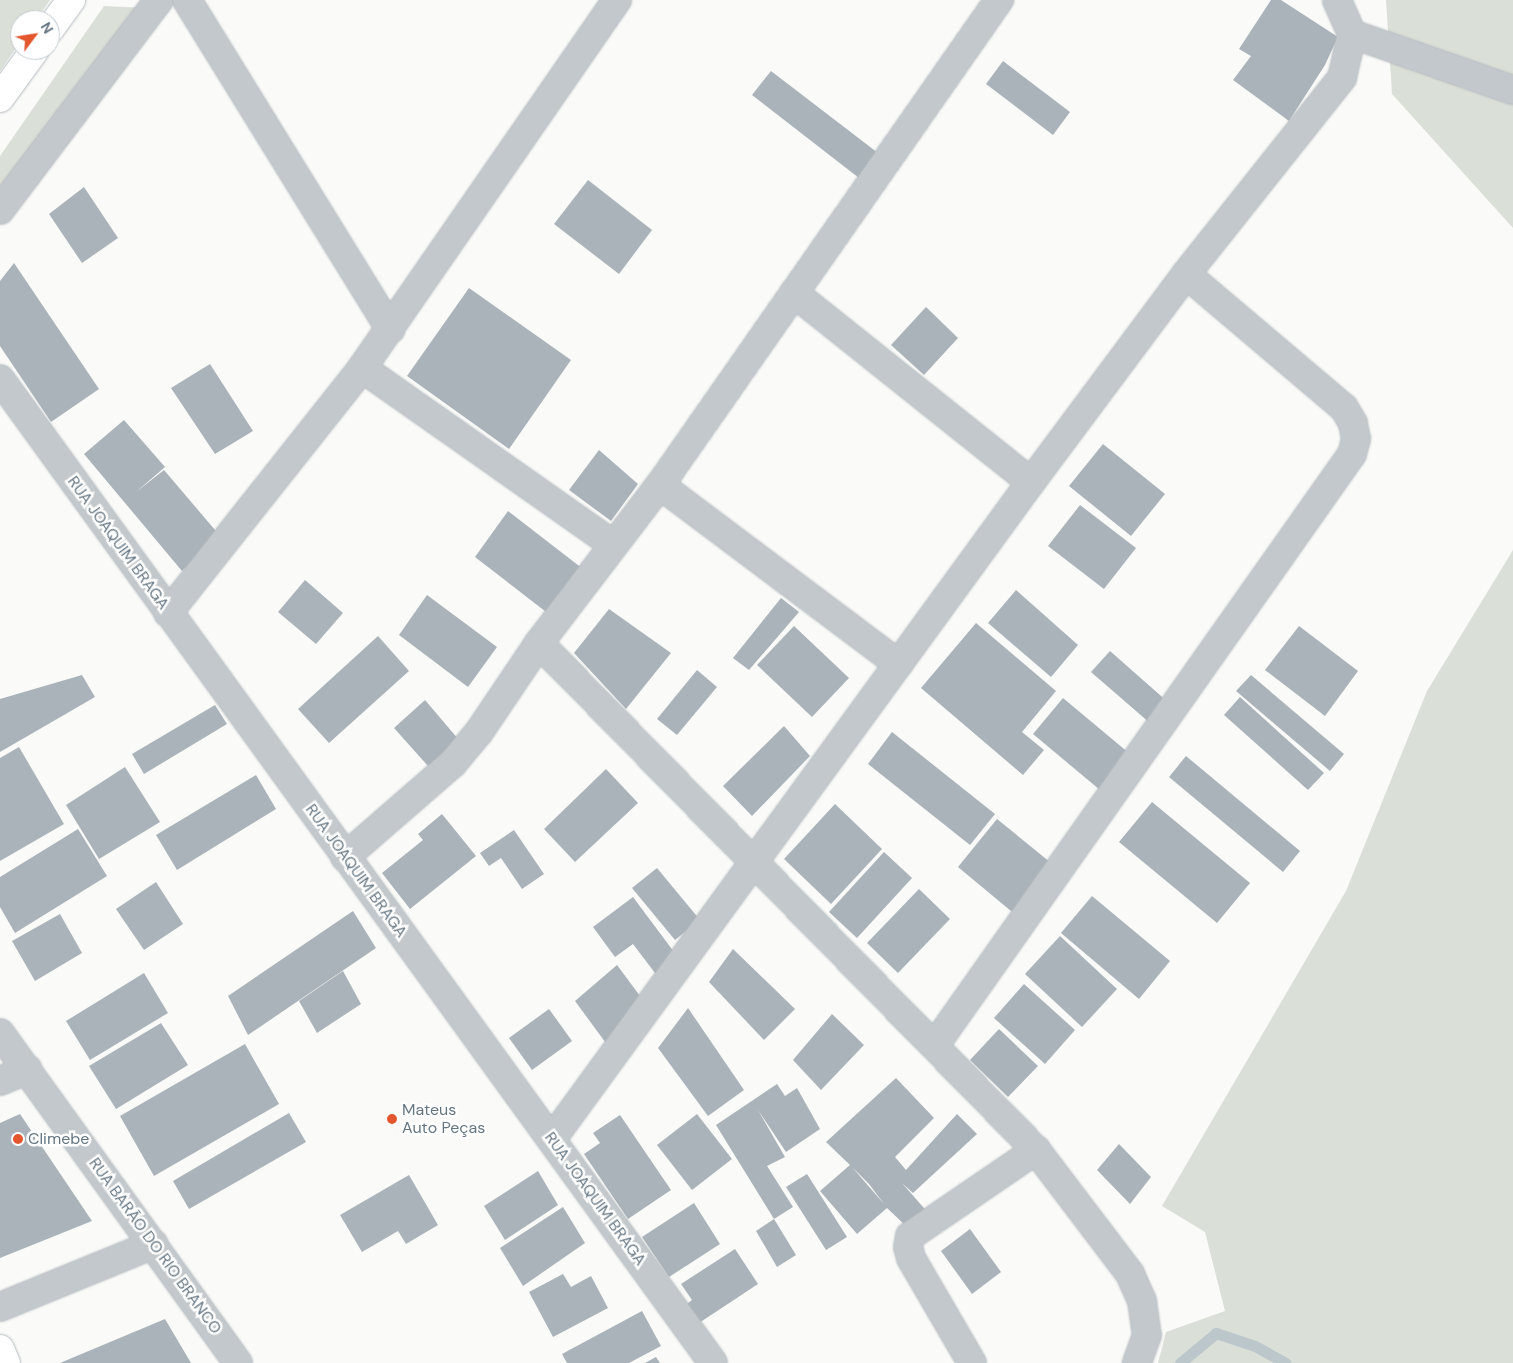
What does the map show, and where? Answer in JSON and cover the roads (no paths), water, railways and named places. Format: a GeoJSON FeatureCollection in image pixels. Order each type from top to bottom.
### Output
{"type":"FeatureCollection","features":[{"type":"Feature","properties":{"kind":"main road"},"geometry":{"type":"LineString","coordinates":[[60,16],[72,0]]}},
{"type":"Feature","properties":{"kind":"main road"},"geometry":{"type":"LineString","coordinates":[[0,98],[28,60]]}},
{"type":"Feature","properties":{"kind":"main road"},"geometry":{"type":"LineString","coordinates":[[0,1349],[6,1363]]}},
{"type":"Feature","properties":{"kind":"street"},"geometry":{"type":"LineString","coordinates":[[0,210],[159,0]]}},
{"type":"Feature","properties":{"kind":"street"},"geometry":{"type":"LineString","coordinates":[[187,0],[390,329]]}},
{"type":"Feature","properties":{"kind":"street"},"geometry":{"type":"LineString","coordinates":[[168,613],[362,368],[617,0]]}},
{"type":"Feature","properties":{"kind":"street"},"geometry":{"type":"LineString","coordinates":[[345,858],[453,762],[479,732],[539,643],[612,544],[660,485],[999,0]]}},
{"type":"Feature","properties":{"kind":"street"},"geometry":{"type":"LineString","coordinates":[[552,1139],[1031,482],[1186,274],[1342,78],[1349,57],[1352,34],[1337,0]]}},
{"type":"Feature","properties":{"kind":"street"},"geometry":{"type":"LineString","coordinates":[[1352,34],[1513,90]]}},
{"type":"Feature","properties":{"kind":"street"},"geometry":{"type":"LineString","coordinates":[[935,1045],[1352,454],[1356,439],[1353,423],[1344,408],[1186,274]]}},
{"type":"Feature","properties":{"kind":"street"},"geometry":{"type":"LineString","coordinates":[[794,293],[1031,482]]}},
{"type":"Feature","properties":{"kind":"street"},"geometry":{"type":"LineString","coordinates":[[362,368],[612,544]]}},
{"type":"Feature","properties":{"kind":"street","name":"RUA JOAQUIM BRAGA"},"geometry":{"type":"LineString","coordinates":[[0,379],[345,858],[552,1139],[713,1363]]}},
{"type":"Feature","properties":{"kind":"street"},"geometry":{"type":"LineString","coordinates":[[660,485],[898,664]]}},
{"type":"Feature","properties":{"kind":"street"},"geometry":{"type":"LineString","coordinates":[[539,643],[1036,1150],[1130,1274],[1142,1301],[1147,1335],[1139,1360]]}},
{"type":"Feature","properties":{"kind":"street","name":"RUA BARÃO DO RIO BRANCO"},"geometry":{"type":"LineString","coordinates":[[0,1033],[28,1069],[238,1363]]}},
{"type":"Feature","properties":{"kind":"street"},"geometry":{"type":"LineString","coordinates":[[0,1080],[28,1069]]}},
{"type":"Feature","properties":{"kind":"street"},"geometry":{"type":"LineString","coordinates":[[972,1363],[912,1258],[910,1236],[1036,1150]]}},
{"type":"Feature","properties":{"kind":"street"},"geometry":{"type":"LineString","coordinates":[[0,1307],[154,1244]]}},
{"type":"Feature","properties":{"kind":"waterway"},"geometry":{"type":"LineString","coordinates":[[1180,1363],[1216,1333],[1255,1346],[1286,1363]]}},
{"type":"Feature","properties":{"kind":"place","name":"Mateus Auto Peças"},"geometry":{"type":"Point","coordinates":[392,1119]}},
{"type":"Feature","properties":{"kind":"place","name":"Climebe"},"geometry":{"type":"Point","coordinates":[18,1139]}}]}
